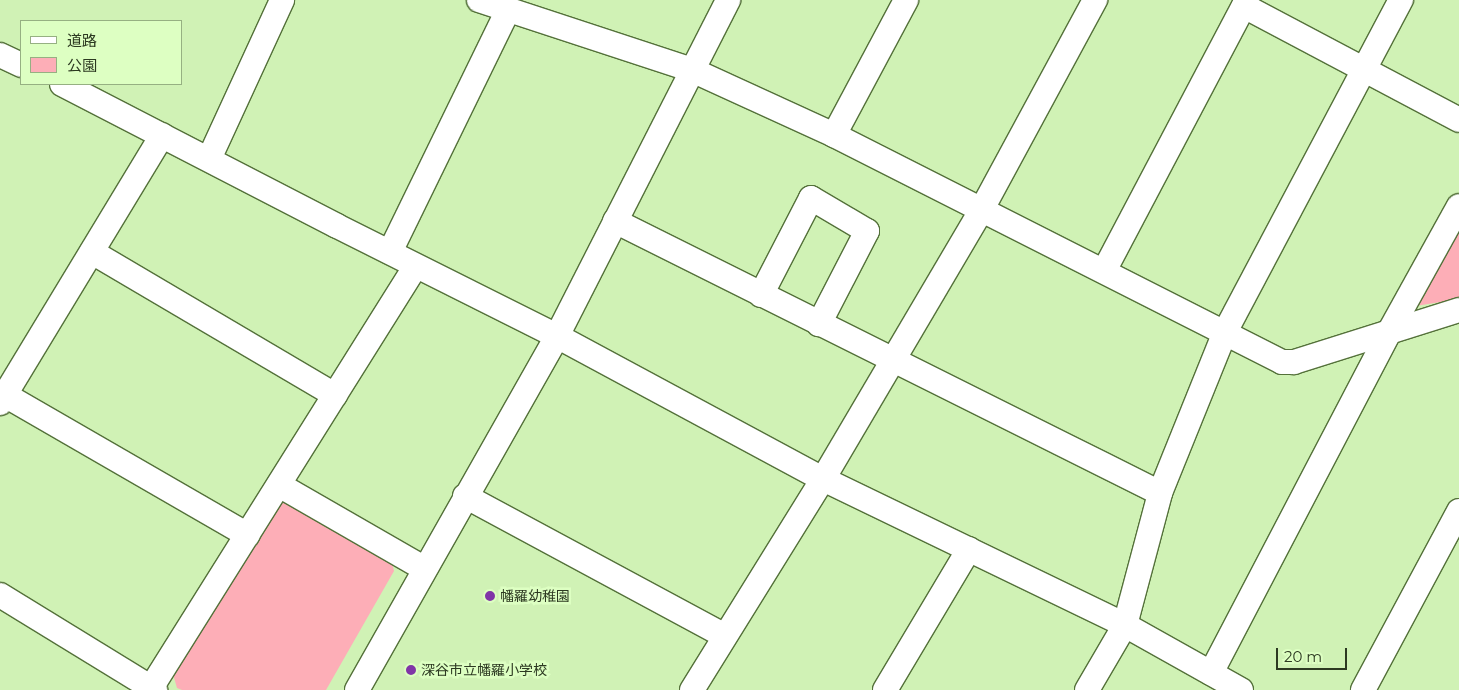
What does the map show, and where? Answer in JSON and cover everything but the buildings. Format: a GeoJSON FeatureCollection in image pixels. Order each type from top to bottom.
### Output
{"type":"FeatureCollection","features":[{"type":"Feature","properties":{"kind":"street"},"geometry":{"type":"LineString","coordinates":[[209,159],[282,0]]}},
{"type":"Feature","properties":{"kind":"street"},"geometry":{"type":"LineString","coordinates":[[479,0],[692,70],[834,135],[1282,362],[1294,362],[1388,334],[1459,310]]}},
{"type":"Feature","properties":{"kind":"street"},"geometry":{"type":"LineString","coordinates":[[357,690],[557,336],[728,0]]}},
{"type":"Feature","properties":{"kind":"street"},"geometry":{"type":"LineString","coordinates":[[834,135],[906,0]]}},
{"type":"Feature","properties":{"kind":"street"},"geometry":{"type":"LineString","coordinates":[[692,690],[823,478],[982,209],[1095,0]]}},
{"type":"Feature","properties":{"kind":"street"},"geometry":{"type":"LineString","coordinates":[[1086,690],[1125,625],[1160,493],[1225,332],[1401,0]]}},
{"type":"Feature","properties":{"kind":"street"},"geometry":{"type":"LineString","coordinates":[[1104,271],[1246,3],[1459,120]]}},
{"type":"Feature","properties":{"kind":"street"},"geometry":{"type":"LineString","coordinates":[[390,252],[508,10]]}},
{"type":"Feature","properties":{"kind":"street"},"geometry":{"type":"LineString","coordinates":[[0,55],[20,64]]}},
{"type":"Feature","properties":{"kind":"street"},"geometry":{"type":"LineString","coordinates":[[64,85],[416,266],[557,336],[823,478],[1125,625],[1241,690]]}},
{"type":"Feature","properties":{"kind":"street"},"geometry":{"type":"LineString","coordinates":[[162,135],[2,399],[247,536]]}},
{"type":"Feature","properties":{"kind":"street"},"geometry":{"type":"LineString","coordinates":[[761,295],[812,198],[867,231],[819,324]]}},
{"type":"Feature","properties":{"kind":"street"},"geometry":{"type":"LineString","coordinates":[[1211,673],[1388,334],[1459,206]]}},
{"type":"Feature","properties":{"kind":"street"},"geometry":{"type":"LineString","coordinates":[[615,221],[892,361],[1160,493]]}},
{"type":"Feature","properties":{"kind":"street"},"geometry":{"type":"LineString","coordinates":[[92,252],[335,394]]}},
{"type":"Feature","properties":{"kind":"street"},"geometry":{"type":"LineString","coordinates":[[0,594],[153,689],[416,266]]}},
{"type":"Feature","properties":{"kind":"street"},"geometry":{"type":"LineString","coordinates":[[279,485],[424,569]]}},
{"type":"Feature","properties":{"kind":"street"},"geometry":{"type":"LineString","coordinates":[[465,496],[725,636]]}},
{"type":"Feature","properties":{"kind":"street"},"geometry":{"type":"LineString","coordinates":[[1363,690],[1459,511]]}},
{"type":"Feature","properties":{"kind":"street"},"geometry":{"type":"LineString","coordinates":[[885,690],[969,549]]}},
{"type":"Feature","properties":{"kind":"green space"},"geometry":{"type":"Polygon","coordinates":[[[1459,225],[1459,299],[1416,306],[1459,225]]]}},
{"type":"Feature","properties":{"kind":"green space"},"geometry":{"type":"Polygon","coordinates":[[[291,501],[391,559],[394,571],[326,690],[182,690],[177,688],[173,674],[280,504],[291,501]]]}},
{"type":"Feature","properties":{"kind":"place","name":"幡羅幼稚園"},"geometry":{"type":"Point","coordinates":[490,596]}},
{"type":"Feature","properties":{"kind":"place","name":"深谷市立幡羅小学校"},"geometry":{"type":"Point","coordinates":[411,670]}}]}
